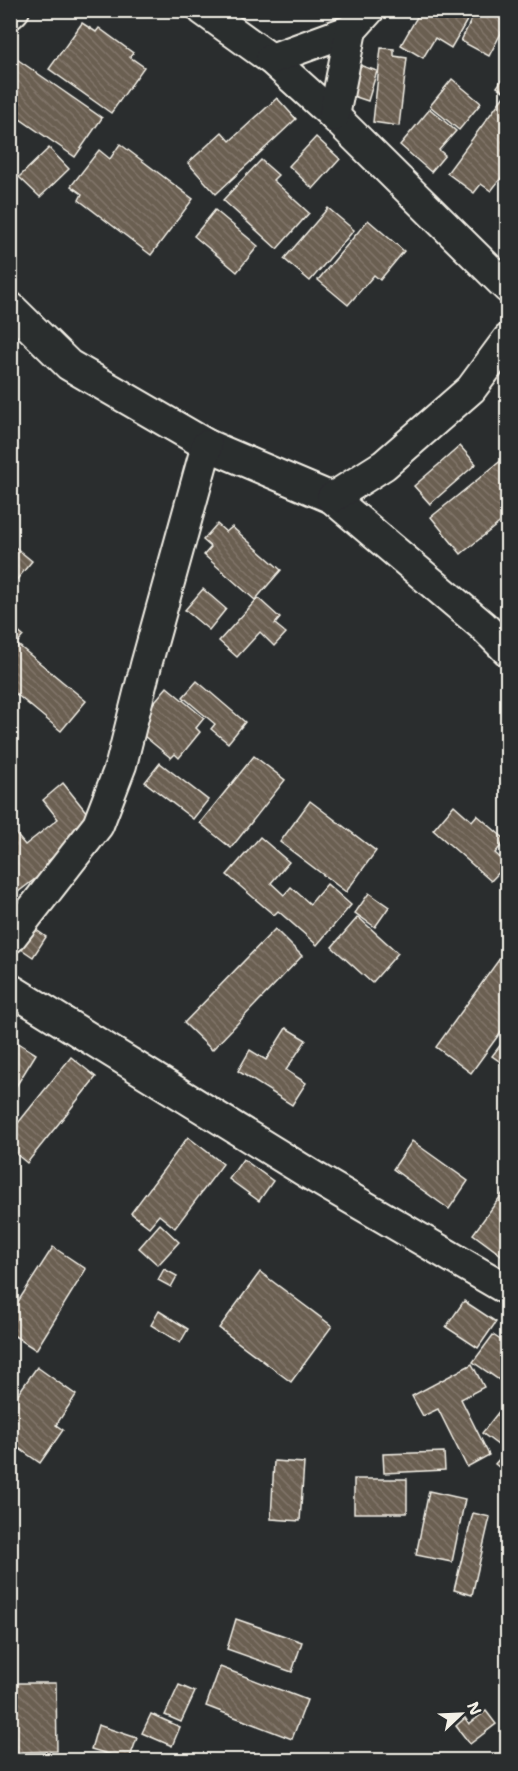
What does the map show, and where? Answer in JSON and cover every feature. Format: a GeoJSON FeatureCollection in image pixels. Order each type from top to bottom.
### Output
{"type":"FeatureCollection","features":[{"type":"Feature","properties":{"kind":"street"},"geometry":{"type":"LineString","coordinates":[[10,14],[14,10]]}},
{"type":"Feature","properties":{"kind":"street"},"geometry":{"type":"LineString","coordinates":[[203,10],[271,59],[334,116],[507,288]]}},
{"type":"Feature","properties":{"kind":"street"},"geometry":{"type":"LineString","coordinates":[[271,59],[360,20]]}},
{"type":"Feature","properties":{"kind":"street"},"geometry":{"type":"LineString","coordinates":[[334,116],[360,20]]}},
{"type":"Feature","properties":{"kind":"street"},"geometry":{"type":"LineString","coordinates":[[10,307],[69,365],[207,445],[332,498],[483,626],[507,651]]}},
{"type":"Feature","properties":{"kind":"street"},"geometry":{"type":"LineString","coordinates":[[332,498],[384,465],[471,389],[507,339]]}},
{"type":"Feature","properties":{"kind":"street"},"geometry":{"type":"LineString","coordinates":[[10,938],[98,825],[120,765],[207,445]]}},
{"type":"Feature","properties":{"kind":"street"},"geometry":{"type":"LineString","coordinates":[[10,989],[306,1171],[507,1290]]}},
{"type":"Feature","properties":{"kind":"building"},"geometry":{"type":"Polygon","coordinates":[[[421,10],[473,10],[451,48],[435,38],[423,58],[401,45],[421,10]]]}},
{"type":"Feature","properties":{"kind":"building"},"geometry":{"type":"Polygon","coordinates":[[[476,10],[497,10],[508,16],[489,56],[461,41],[476,10]]]}},
{"type":"Feature","properties":{"kind":"building"},"geometry":{"type":"Polygon","coordinates":[[[82,23],[96,32],[99,28],[133,53],[130,57],[144,67],[111,113],[49,69],[82,23]]]}},
{"type":"Feature","properties":{"kind":"building"},"geometry":{"type":"Polygon","coordinates":[[[381,48],[394,49],[394,56],[407,58],[399,126],[373,122],[381,48]]]}},
{"type":"Feature","properties":{"kind":"building"},"geometry":{"type":"Polygon","coordinates":[[[11,55],[102,118],[75,157],[10,112],[11,55]]]}},
{"type":"Feature","properties":{"kind":"building"},"geometry":{"type":"Polygon","coordinates":[[[359,65],[377,71],[368,101],[350,95],[359,65]]]}},
{"type":"Feature","properties":{"kind":"building"},"geometry":{"type":"Polygon","coordinates":[[[508,71],[508,94],[497,87],[508,71]]]}},
{"type":"Feature","properties":{"kind":"building"},"geometry":{"type":"Polygon","coordinates":[[[452,79],[481,103],[459,130],[430,106],[452,79]]]}},
{"type":"Feature","properties":{"kind":"building"},"geometry":{"type":"Polygon","coordinates":[[[504,96],[508,99],[508,169],[491,191],[481,184],[474,193],[447,173],[504,96]]]}},
{"type":"Feature","properties":{"kind":"building"},"geometry":{"type":"Polygon","coordinates":[[[277,98],[296,119],[216,194],[188,163],[222,132],[230,141],[277,98]]]}},
{"type":"Feature","properties":{"kind":"building"},"geometry":{"type":"Polygon","coordinates":[[[430,109],[456,131],[439,150],[445,155],[431,172],[400,145],[430,109]]]}},
{"type":"Feature","properties":{"kind":"building"},"geometry":{"type":"Polygon","coordinates":[[[316,137],[340,159],[313,189],[289,166],[316,137]]]}},
{"type":"Feature","properties":{"kind":"building"},"geometry":{"type":"Polygon","coordinates":[[[120,144],[193,199],[151,255],[79,200],[82,194],[71,186],[99,150],[110,159],[120,144]]]}},
{"type":"Feature","properties":{"kind":"building"},"geometry":{"type":"Polygon","coordinates":[[[49,148],[69,169],[40,197],[19,177],[49,148]]]}},
{"type":"Feature","properties":{"kind":"building"},"geometry":{"type":"Polygon","coordinates":[[[261,160],[278,175],[273,180],[309,213],[277,249],[223,200],[261,160]]]}},
{"type":"Feature","properties":{"kind":"building"},"geometry":{"type":"Polygon","coordinates":[[[328,208],[354,230],[310,281],[284,259],[328,208]]]}},
{"type":"Feature","properties":{"kind":"building"},"geometry":{"type":"Polygon","coordinates":[[[215,210],[258,246],[237,272],[194,236],[215,210]]]}},
{"type":"Feature","properties":{"kind":"building"},"geometry":{"type":"Polygon","coordinates":[[[368,220],[404,251],[380,280],[374,275],[348,305],[318,280],[368,220]]]}},
{"type":"Feature","properties":{"kind":"building"},"geometry":{"type":"Polygon","coordinates":[[[460,446],[476,464],[430,504],[414,486],[460,446]]]}},
{"type":"Feature","properties":{"kind":"building"},"geometry":{"type":"Polygon","coordinates":[[[508,455],[508,516],[461,554],[431,517],[508,455]]]}},
{"type":"Feature","properties":{"kind":"building"},"geometry":{"type":"Polygon","coordinates":[[[217,524],[226,532],[232,527],[281,570],[255,600],[204,555],[211,547],[203,540],[217,524]]]}},
{"type":"Feature","properties":{"kind":"building"},"geometry":{"type":"Polygon","coordinates":[[[10,543],[32,561],[10,588],[10,543]]]}},
{"type":"Feature","properties":{"kind":"building"},"geometry":{"type":"Polygon","coordinates":[[[203,589],[226,609],[209,630],[185,610],[203,589]]]}},
{"type":"Feature","properties":{"kind":"building"},"geometry":{"type":"Polygon","coordinates":[[[258,598],[280,618],[275,624],[286,633],[274,646],[260,632],[237,657],[219,641],[258,598]]]}},
{"type":"Feature","properties":{"kind":"building"},"geometry":{"type":"Polygon","coordinates":[[[10,625],[23,636],[10,651],[10,625]]]}},
{"type":"Feature","properties":{"kind":"building"},"geometry":{"type":"Polygon","coordinates":[[[18,645],[86,701],[61,731],[10,689],[10,654],[18,645]]]}},
{"type":"Feature","properties":{"kind":"building"},"geometry":{"type":"Polygon","coordinates":[[[197,681],[245,722],[228,743],[211,729],[215,724],[183,697],[197,681]]]}},
{"type":"Feature","properties":{"kind":"building"},"geometry":{"type":"Polygon","coordinates":[[[167,687],[204,718],[196,728],[200,732],[179,758],[175,754],[171,758],[133,727],[167,687]]]}},
{"type":"Feature","properties":{"kind":"building"},"geometry":{"type":"Polygon","coordinates":[[[254,756],[285,780],[231,848],[200,823],[254,756]]]}},
{"type":"Feature","properties":{"kind":"building"},"geometry":{"type":"Polygon","coordinates":[[[160,763],[208,800],[193,819],[145,782],[160,763]]]}},
{"type":"Feature","properties":{"kind":"building"},"geometry":{"type":"Polygon","coordinates":[[[63,783],[95,823],[48,861],[56,871],[43,881],[39,876],[10,898],[10,827],[25,845],[58,819],[43,800],[63,783]]]}},
{"type":"Feature","properties":{"kind":"building"},"geometry":{"type":"Polygon","coordinates":[[[310,801],[376,851],[346,892],[280,842],[310,801]]]}},
{"type":"Feature","properties":{"kind":"building"},"geometry":{"type":"Polygon","coordinates":[[[454,805],[472,821],[477,815],[506,840],[495,853],[507,864],[491,881],[433,830],[454,805]]]}},
{"type":"Feature","properties":{"kind":"building"},"geometry":{"type":"Polygon","coordinates":[[[260,837],[289,862],[271,883],[284,895],[291,887],[310,904],[327,884],[351,905],[317,945],[278,911],[274,915],[227,875],[260,837]]]}},
{"type":"Feature","properties":{"kind":"building"},"geometry":{"type":"Polygon","coordinates":[[[369,893],[389,907],[375,927],[355,913],[369,893]]]}},
{"type":"Feature","properties":{"kind":"building"},"geometry":{"type":"Polygon","coordinates":[[[358,917],[398,953],[372,983],[332,947],[358,917]]]}},
{"type":"Feature","properties":{"kind":"building"},"geometry":{"type":"Polygon","coordinates":[[[28,924],[46,937],[33,957],[14,944],[28,924]]]}},
{"type":"Feature","properties":{"kind":"building"},"geometry":{"type":"Polygon","coordinates":[[[275,929],[302,956],[212,1050],[184,1023],[275,929]]]}},
{"type":"Feature","properties":{"kind":"building"},"geometry":{"type":"Polygon","coordinates":[[[508,947],[508,1022],[471,1073],[436,1047],[508,947]]]}},
{"type":"Feature","properties":{"kind":"building"},"geometry":{"type":"Polygon","coordinates":[[[286,1028],[306,1040],[286,1070],[306,1083],[292,1105],[238,1071],[250,1050],[266,1060],[286,1028]]]}},
{"type":"Feature","properties":{"kind":"building"},"geometry":{"type":"Polygon","coordinates":[[[508,1035],[508,1067],[492,1056],[508,1035]]]}},
{"type":"Feature","properties":{"kind":"building"},"geometry":{"type":"Polygon","coordinates":[[[10,1038],[36,1054],[10,1096],[10,1038]]]}},
{"type":"Feature","properties":{"kind":"building"},"geometry":{"type":"Polygon","coordinates":[[[71,1057],[96,1077],[27,1163],[10,1149],[10,1133],[71,1057]]]}},
{"type":"Feature","properties":{"kind":"building"},"geometry":{"type":"Polygon","coordinates":[[[188,1137],[223,1164],[175,1228],[159,1215],[149,1227],[131,1213],[188,1137]]]}},
{"type":"Feature","properties":{"kind":"building"},"geometry":{"type":"Polygon","coordinates":[[[412,1141],[468,1181],[449,1209],[393,1169],[412,1141]]]}},
{"type":"Feature","properties":{"kind":"building"},"geometry":{"type":"Polygon","coordinates":[[[243,1159],[273,1181],[259,1201],[229,1179],[243,1159]]]}},
{"type":"Feature","properties":{"kind":"building"},"geometry":{"type":"Polygon","coordinates":[[[503,1193],[508,1196],[508,1260],[473,1234],[503,1193]]]}},
{"type":"Feature","properties":{"kind":"building"},"geometry":{"type":"Polygon","coordinates":[[[160,1224],[179,1242],[158,1265],[139,1248],[160,1224]]]}},
{"type":"Feature","properties":{"kind":"building"},"geometry":{"type":"Polygon","coordinates":[[[53,1247],[86,1269],[36,1350],[10,1333],[10,1314],[53,1247]]]}},
{"type":"Feature","properties":{"kind":"building"},"geometry":{"type":"Polygon","coordinates":[[[164,1269],[177,1276],[171,1287],[158,1280],[164,1269]]]}},
{"type":"Feature","properties":{"kind":"building"},"geometry":{"type":"Polygon","coordinates":[[[260,1272],[332,1326],[291,1382],[219,1328],[260,1272]]]}},
{"type":"Feature","properties":{"kind":"building"},"geometry":{"type":"Polygon","coordinates":[[[464,1301],[496,1322],[478,1348],[446,1327],[464,1301]]]}},
{"type":"Feature","properties":{"kind":"building"},"geometry":{"type":"Polygon","coordinates":[[[159,1311],[188,1329],[180,1343],[151,1325],[159,1311]]]}},
{"type":"Feature","properties":{"kind":"building"},"geometry":{"type":"Polygon","coordinates":[[[493,1335],[508,1345],[508,1386],[473,1362],[493,1335]]]}},
{"type":"Feature","properties":{"kind":"building"},"geometry":{"type":"Polygon","coordinates":[[[472,1364],[484,1387],[461,1399],[489,1455],[467,1467],[438,1409],[423,1416],[412,1396],[472,1364]]]}},
{"type":"Feature","properties":{"kind":"building"},"geometry":{"type":"Polygon","coordinates":[[[37,1367],[76,1395],[56,1425],[63,1430],[40,1463],[10,1442],[10,1405],[37,1367]]]}},
{"type":"Feature","properties":{"kind":"building"},"geometry":{"type":"Polygon","coordinates":[[[508,1400],[508,1433],[498,1445],[482,1433],[508,1400]]]}},
{"type":"Feature","properties":{"kind":"building"},"geometry":{"type":"Polygon","coordinates":[[[508,1449],[508,1474],[495,1464],[508,1449]]]}},
{"type":"Feature","properties":{"kind":"building"},"geometry":{"type":"Polygon","coordinates":[[[444,1452],[445,1470],[384,1473],[383,1454],[444,1452]]]}},
{"type":"Feature","properties":{"kind":"building"},"geometry":{"type":"Polygon","coordinates":[[[274,1461],[304,1463],[300,1521],[271,1519],[274,1461]]]}},
{"type":"Feature","properties":{"kind":"building"},"geometry":{"type":"Polygon","coordinates":[[[354,1479],[407,1479],[407,1513],[354,1513],[354,1479]]]}},
{"type":"Feature","properties":{"kind":"building"},"geometry":{"type":"Polygon","coordinates":[[[429,1491],[465,1499],[452,1562],[416,1555],[429,1491]]]}},
{"type":"Feature","properties":{"kind":"building"},"geometry":{"type":"Polygon","coordinates":[[[473,1513],[490,1517],[472,1595],[454,1590],[473,1513]]]}},
{"type":"Feature","properties":{"kind":"building"},"geometry":{"type":"Polygon","coordinates":[[[236,1619],[302,1642],[292,1672],[227,1649],[236,1619]]]}},
{"type":"Feature","properties":{"kind":"building"},"geometry":{"type":"Polygon","coordinates":[[[220,1667],[307,1700],[292,1739],[206,1706],[220,1667]]]}},
{"type":"Feature","properties":{"kind":"building"},"geometry":{"type":"Polygon","coordinates":[[[14,1683],[56,1683],[57,1751],[16,1752],[14,1683]]]}},
{"type":"Feature","properties":{"kind":"building"},"geometry":{"type":"Polygon","coordinates":[[[179,1685],[195,1692],[181,1722],[165,1715],[179,1685]]]}},
{"type":"Feature","properties":{"kind":"building"},"geometry":{"type":"Polygon","coordinates":[[[486,1711],[496,1724],[470,1744],[456,1726],[465,1718],[469,1724],[486,1711]]]}},
{"type":"Feature","properties":{"kind":"building"},"geometry":{"type":"Polygon","coordinates":[[[151,1714],[180,1727],[172,1746],[142,1733],[151,1714]]]}},
{"type":"Feature","properties":{"kind":"building"},"geometry":{"type":"Polygon","coordinates":[[[98,1725],[137,1738],[129,1760],[91,1749],[98,1725]]]}}]}
